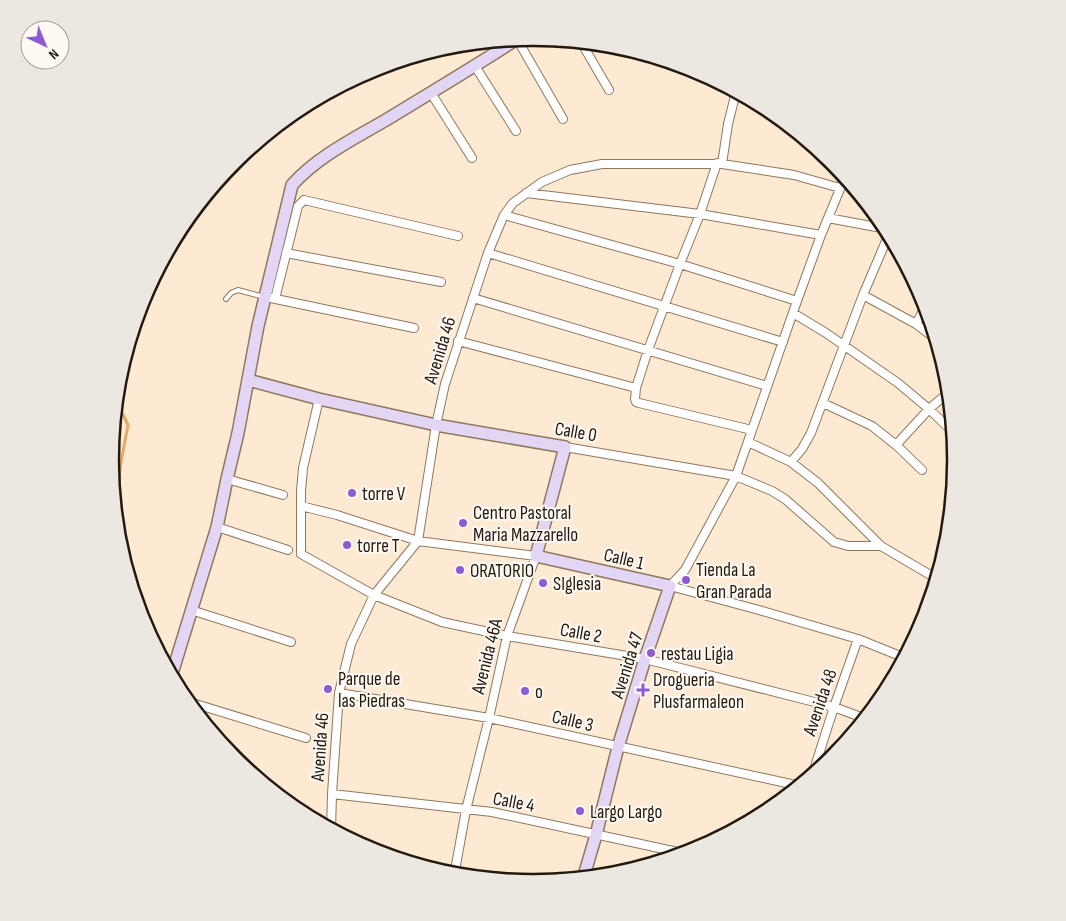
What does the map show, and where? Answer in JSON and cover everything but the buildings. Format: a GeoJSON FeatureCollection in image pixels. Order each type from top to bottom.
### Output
{"type":"FeatureCollection","features":[{"type":"Feature","properties":{"kind":"street"},"geometry":{"type":"LineString","coordinates":[[521,46],[564,118]]}},
{"type":"Feature","properties":{"kind":"street"},"geometry":{"type":"LineString","coordinates":[[174,668],[217,527],[248,380],[270,298],[292,185],[304,172],[338,148],[504,47]]}},
{"type":"Feature","properties":{"kind":"street"},"geometry":{"type":"LineString","coordinates":[[586,50],[609,90]]}},
{"type":"Feature","properties":{"kind":"street"},"geometry":{"type":"LineString","coordinates":[[475,66],[516,131]]}},
{"type":"Feature","properties":{"kind":"street"},"geometry":{"type":"LineString","coordinates":[[431,93],[472,158]]}},
{"type":"Feature","properties":{"kind":"street"},"geometry":{"type":"LineString","coordinates":[[734,99],[719,163],[648,350],[636,388],[635,399],[639,403],[752,430]]}},
{"type":"Feature","properties":{"kind":"street","name":"Avenida 46"},"geometry":{"type":"LineString","coordinates":[[332,822],[332,794],[339,693],[351,644],[374,595],[418,541],[436,425],[445,384],[488,252],[504,215],[513,203],[542,182],[570,170],[602,164],[719,163],[794,175],[840,188]]}},
{"type":"Feature","properties":{"kind":"street","name":"Avenida 47"},"geometry":{"type":"LineString","coordinates":[[585,871],[618,747],[670,586],[685,570],[736,476],[792,313],[842,184]]}},
{"type":"Feature","properties":{"kind":"street"},"geometry":{"type":"LineString","coordinates":[[526,193],[700,214],[821,235]]}},
{"type":"Feature","properties":{"kind":"street"},"geometry":{"type":"LineString","coordinates":[[270,298],[286,253],[298,206],[304,200],[458,236]]}},
{"type":"Feature","properties":{"kind":"street"},"geometry":{"type":"LineString","coordinates":[[504,215],[680,264],[797,301]]}},
{"type":"Feature","properties":{"kind":"street"},"geometry":{"type":"LineString","coordinates":[[828,218],[875,227]]}},
{"type":"Feature","properties":{"kind":"street"},"geometry":{"type":"LineString","coordinates":[[791,462],[811,433],[863,295],[885,243]]}},
{"type":"Feature","properties":{"kind":"street"},"geometry":{"type":"LineString","coordinates":[[488,252],[782,342]]}},
{"type":"Feature","properties":{"kind":"street"},"geometry":{"type":"LineString","coordinates":[[286,253],[441,282]]}},
{"type":"Feature","properties":{"kind":"street"},"geometry":{"type":"LineString","coordinates":[[863,295],[916,324],[926,332]]}},
{"type":"Feature","properties":{"kind":"street"},"geometry":{"type":"LineString","coordinates":[[270,298],[414,328]]}},
{"type":"Feature","properties":{"kind":"street"},"geometry":{"type":"LineString","coordinates":[[473,298],[767,386]]}},
{"type":"Feature","properties":{"kind":"street"},"geometry":{"type":"LineString","coordinates":[[792,313],[826,333],[898,383],[945,425]]}},
{"type":"Feature","properties":{"kind":"street"},"geometry":{"type":"LineString","coordinates":[[916,324],[921,315]]}},
{"type":"Feature","properties":{"kind":"street"},"geometry":{"type":"LineString","coordinates":[[458,341],[636,388]]}},
{"type":"Feature","properties":{"kind":"street","name":"Calle 0"},"geometry":{"type":"LineString","coordinates":[[248,380],[319,399],[436,425],[736,476],[772,491],[834,542],[848,546],[881,546]]}},
{"type":"Feature","properties":{"kind":"street"},"geometry":{"type":"LineString","coordinates":[[896,445],[929,409],[942,398]]}},
{"type":"Feature","properties":{"kind":"street"},"geometry":{"type":"LineString","coordinates":[[301,506],[303,468],[319,399]]}},
{"type":"Feature","properties":{"kind":"street"},"geometry":{"type":"LineString","coordinates":[[823,403],[872,426],[896,445],[922,470]]}},
{"type":"Feature","properties":{"kind":"street"},"geometry":{"type":"LineString","coordinates":[[748,442],[791,462],[818,483],[881,546],[931,576]]}},
{"type":"Feature","properties":{"kind":"street","name":"Avenida 46A"},"geometry":{"type":"LineString","coordinates":[[456,868],[466,810],[507,636],[536,556],[565,447]]}},
{"type":"Feature","properties":{"kind":"street"},"geometry":{"type":"LineString","coordinates":[[227,480],[283,495]]}},
{"type":"Feature","properties":{"kind":"street","name":"Calle 1"},"geometry":{"type":"LineString","coordinates":[[301,506],[337,515],[418,541],[536,556],[670,586],[858,639],[899,655]]}},
{"type":"Feature","properties":{"kind":"street","name":"Calle 2"},"geometry":{"type":"LineString","coordinates":[[301,506],[302,554],[374,595],[442,622],[507,636],[645,659],[834,707],[859,716]]}},
{"type":"Feature","properties":{"kind":"street"},"geometry":{"type":"LineString","coordinates":[[217,527],[288,550]]}},
{"type":"Feature","properties":{"kind":"street"},"geometry":{"type":"LineString","coordinates":[[191,610],[291,642]]}},
{"type":"Feature","properties":{"kind":"street","name":"Avenida 48"},"geometry":{"type":"LineString","coordinates":[[816,762],[858,639]]}},
{"type":"Feature","properties":{"kind":"street","name":"Calle 3"},"geometry":{"type":"LineString","coordinates":[[339,693],[489,718],[791,784]]}},
{"type":"Feature","properties":{"kind":"street"},"geometry":{"type":"LineString","coordinates":[[198,705],[306,738]]}},
{"type":"Feature","properties":{"kind":"street","name":"Calle 4"},"geometry":{"type":"LineString","coordinates":[[332,794],[492,812],[672,851]]}},
{"type":"Feature","properties":{"kind":"lane"},"geometry":{"type":"LineString","coordinates":[[226,299],[231,293],[238,290],[270,298]]}},
{"type":"Feature","properties":{"kind":"waterway"},"geometry":{"type":"LineString","coordinates":[[120,474],[128,425],[122,412]]}},
{"type":"Feature","properties":{"kind":"place","name":"torre V"},"geometry":{"type":"Point","coordinates":[352,493]}},
{"type":"Feature","properties":{"kind":"place","name":"Centro Pastoral Maria Mazzarello"},"geometry":{"type":"Point","coordinates":[463,523]}},
{"type":"Feature","properties":{"kind":"place","name":"torre T"},"geometry":{"type":"Point","coordinates":[347,545]}},
{"type":"Feature","properties":{"kind":"place","name":"ORATORIO"},"geometry":{"type":"Point","coordinates":[460,570]}},
{"type":"Feature","properties":{"kind":"place","name":"Tienda La Gran Parada"},"geometry":{"type":"Point","coordinates":[686,580]}},
{"type":"Feature","properties":{"kind":"place","name":"SIglesia"},"geometry":{"type":"Point","coordinates":[543,583]}},
{"type":"Feature","properties":{"kind":"place","name":"restau Ligia"},"geometry":{"type":"Point","coordinates":[651,653]}},
{"type":"Feature","properties":{"kind":"place","name":"Parque de las Piedras"},"geometry":{"type":"Point","coordinates":[328,689]}},
{"type":"Feature","properties":{"kind":"place","name":"Drogueria Plusfarmaleon"},"geometry":{"type":"Point","coordinates":[643,690]}},
{"type":"Feature","properties":{"kind":"place","name":"o"},"geometry":{"type":"Point","coordinates":[525,691]}},
{"type":"Feature","properties":{"kind":"place","name":"Largo Largo"},"geometry":{"type":"Point","coordinates":[580,811]}}]}
